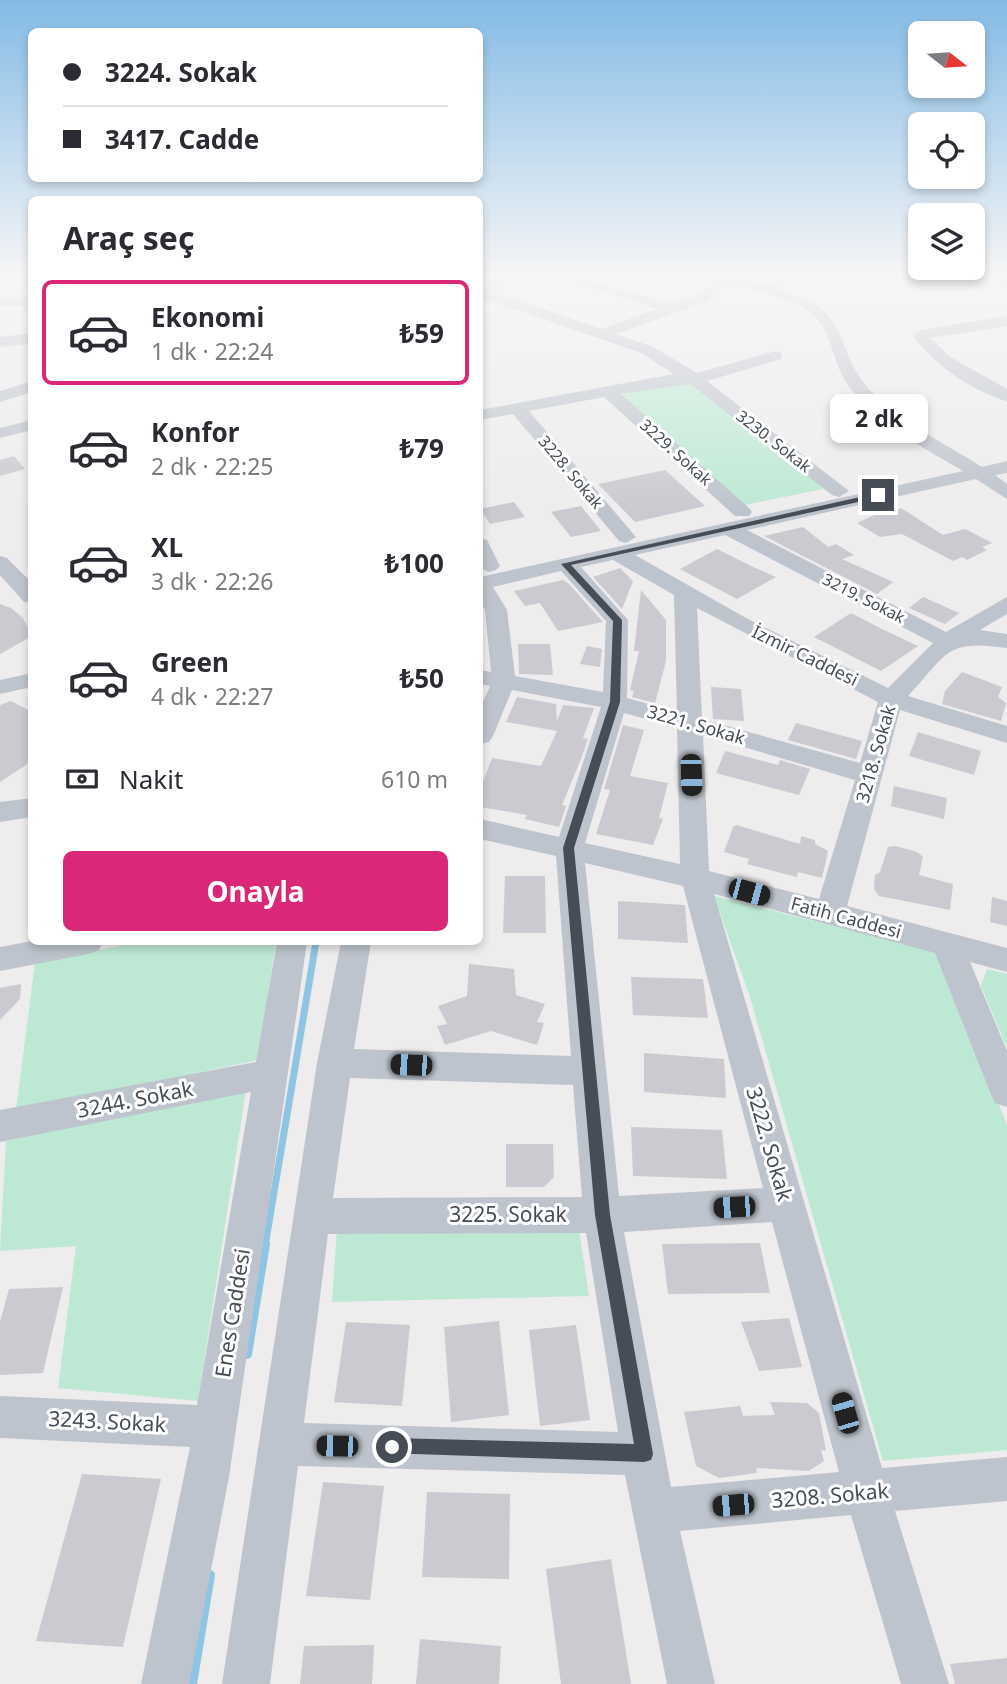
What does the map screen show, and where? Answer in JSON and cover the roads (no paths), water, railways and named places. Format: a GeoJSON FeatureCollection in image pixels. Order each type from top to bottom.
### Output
{"type":"FeatureCollection","features":[{"type":"Feature","properties":{"kind":"street","name":"3230. Sokak"},"geometry":{"type":"LineString","coordinates":[[651,353],[694,379],[839,491]]}},
{"type":"Feature","properties":{"kind":"street"},"geometry":{"type":"LineString","coordinates":[[840,353],[843,365],[868,398],[915,438],[972,469],[1007,493]]}},
{"type":"Feature","properties":{"kind":"street"},"geometry":{"type":"LineString","coordinates":[[937,353],[1007,396]]}},
{"type":"Feature","properties":{"kind":"street"},"geometry":{"type":"LineString","coordinates":[[483,414],[610,393],[679,378],[694,379],[776,356]]}},
{"type":"Feature","properties":{"kind":"street"},"geometry":{"type":"LineString","coordinates":[[0,397],[28,387]]}},
{"type":"Feature","properties":{"kind":"street","name":"3229. Sokak"},"geometry":{"type":"LineString","coordinates":[[610,393],[734,520]]}},
{"type":"Feature","properties":{"kind":"street","name":"3228. Sokak"},"geometry":{"type":"LineString","coordinates":[[517,408],[620,544]]}},
{"type":"Feature","properties":{"kind":"street"},"geometry":{"type":"LineString","coordinates":[[0,433],[28,426]]}},
{"type":"Feature","properties":{"kind":"street"},"geometry":{"type":"LineString","coordinates":[[734,520],[839,491],[972,469],[1007,467]]}},
{"type":"Feature","properties":{"kind":"street"},"geometry":{"type":"LineString","coordinates":[[483,575],[972,469]]}},
{"type":"Feature","properties":{"kind":"street","name":"3219. Sokak"},"geometry":{"type":"LineString","coordinates":[[734,520],[947,641]]}},
{"type":"Feature","properties":{"kind":"street"},"geometry":{"type":"LineString","coordinates":[[483,575],[566,564],[620,544]]}},
{"type":"Feature","properties":{"kind":"street","name":"İzmir Caddesi"},"geometry":{"type":"LineString","coordinates":[[620,544],[685,593],[738,623],[891,699],[1007,735]]}},
{"type":"Feature","properties":{"kind":"street"},"geometry":{"type":"LineString","coordinates":[[0,562],[28,593]]}},
{"type":"Feature","properties":{"kind":"street"},"geometry":{"type":"LineString","coordinates":[[566,564],[617,620],[615,702],[569,848],[603,1215],[653,1511],[691,1684]]}},
{"type":"Feature","properties":{"kind":"street"},"geometry":{"type":"LineString","coordinates":[[483,578],[496,610],[492,679],[483,722]]}},
{"type":"Feature","properties":{"kind":"street","name":"3222. Sokak"},"geometry":{"type":"LineString","coordinates":[[685,593],[695,878],[867,1494],[925,1684]]}},
{"type":"Feature","properties":{"kind":"street","name":"3218. Sokak"},"geometry":{"type":"LineString","coordinates":[[830,914],[891,699],[947,641],[1007,604]]}},
{"type":"Feature","properties":{"kind":"street"},"geometry":{"type":"LineString","coordinates":[[947,641],[973,636],[1007,641]]}},
{"type":"Feature","properties":{"kind":"street"},"geometry":{"type":"LineString","coordinates":[[0,667],[28,662]]}},
{"type":"Feature","properties":{"kind":"street","name":"3221. Sokak"},"geometry":{"type":"LineString","coordinates":[[492,679],[615,702],[870,775]]}},
{"type":"Feature","properties":{"kind":"street"},"geometry":{"type":"LineString","coordinates":[[0,812],[28,808]]}},
{"type":"Feature","properties":{"kind":"street","name":"Fatih Caddesi"},"geometry":{"type":"LineString","coordinates":[[483,830],[695,878],[1007,960]]}},
{"type":"Feature","properties":{"kind":"street"},"geometry":{"type":"LineString","coordinates":[[947,944],[1007,1092]]}},
{"type":"Feature","properties":{"kind":"street"},"geometry":{"type":"LineString","coordinates":[[0,959],[72,945]]}},
{"type":"Feature","properties":{"kind":"street","name":"Enes Caddesi"},"geometry":{"type":"LineString","coordinates":[[165,1684],[215,1427],[292,945]]}},
{"type":"Feature","properties":{"kind":"street"},"geometry":{"type":"LineString","coordinates":[[246,1684],[314,1216],[325,1114],[354,945]]}},
{"type":"Feature","properties":{"kind":"street"},"geometry":{"type":"LineString","coordinates":[[334,1063],[590,1071]]}},
{"type":"Feature","properties":{"kind":"street","name":"3244. Sokak"},"geometry":{"type":"LineString","coordinates":[[0,1126],[270,1074]]}},
{"type":"Feature","properties":{"kind":"street","name":"3225. Sokak"},"geometry":{"type":"LineString","coordinates":[[314,1216],[603,1215],[786,1204]]}},
{"type":"Feature","properties":{"kind":"street","name":"3243. Sokak"},"geometry":{"type":"LineString","coordinates":[[0,1417],[215,1427]]}},
{"type":"Feature","properties":{"kind":"street"},"geometry":{"type":"LineString","coordinates":[[281,1444],[644,1454]]}},
{"type":"Feature","properties":{"kind":"street","name":"3208. Sokak"},"geometry":{"type":"LineString","coordinates":[[653,1511],[867,1494],[1007,1479]]}},
{"type":"Feature","properties":{"kind":"waterway"},"geometry":{"type":"LineString","coordinates":[[265,1246],[315,945]]}},
{"type":"Feature","properties":{"kind":"waterway"},"geometry":{"type":"LineString","coordinates":[[247,1354],[265,1244]]}},
{"type":"Feature","properties":{"kind":"waterway"},"geometry":{"type":"LineString","coordinates":[[192,1684],[210,1575]]}}]}
